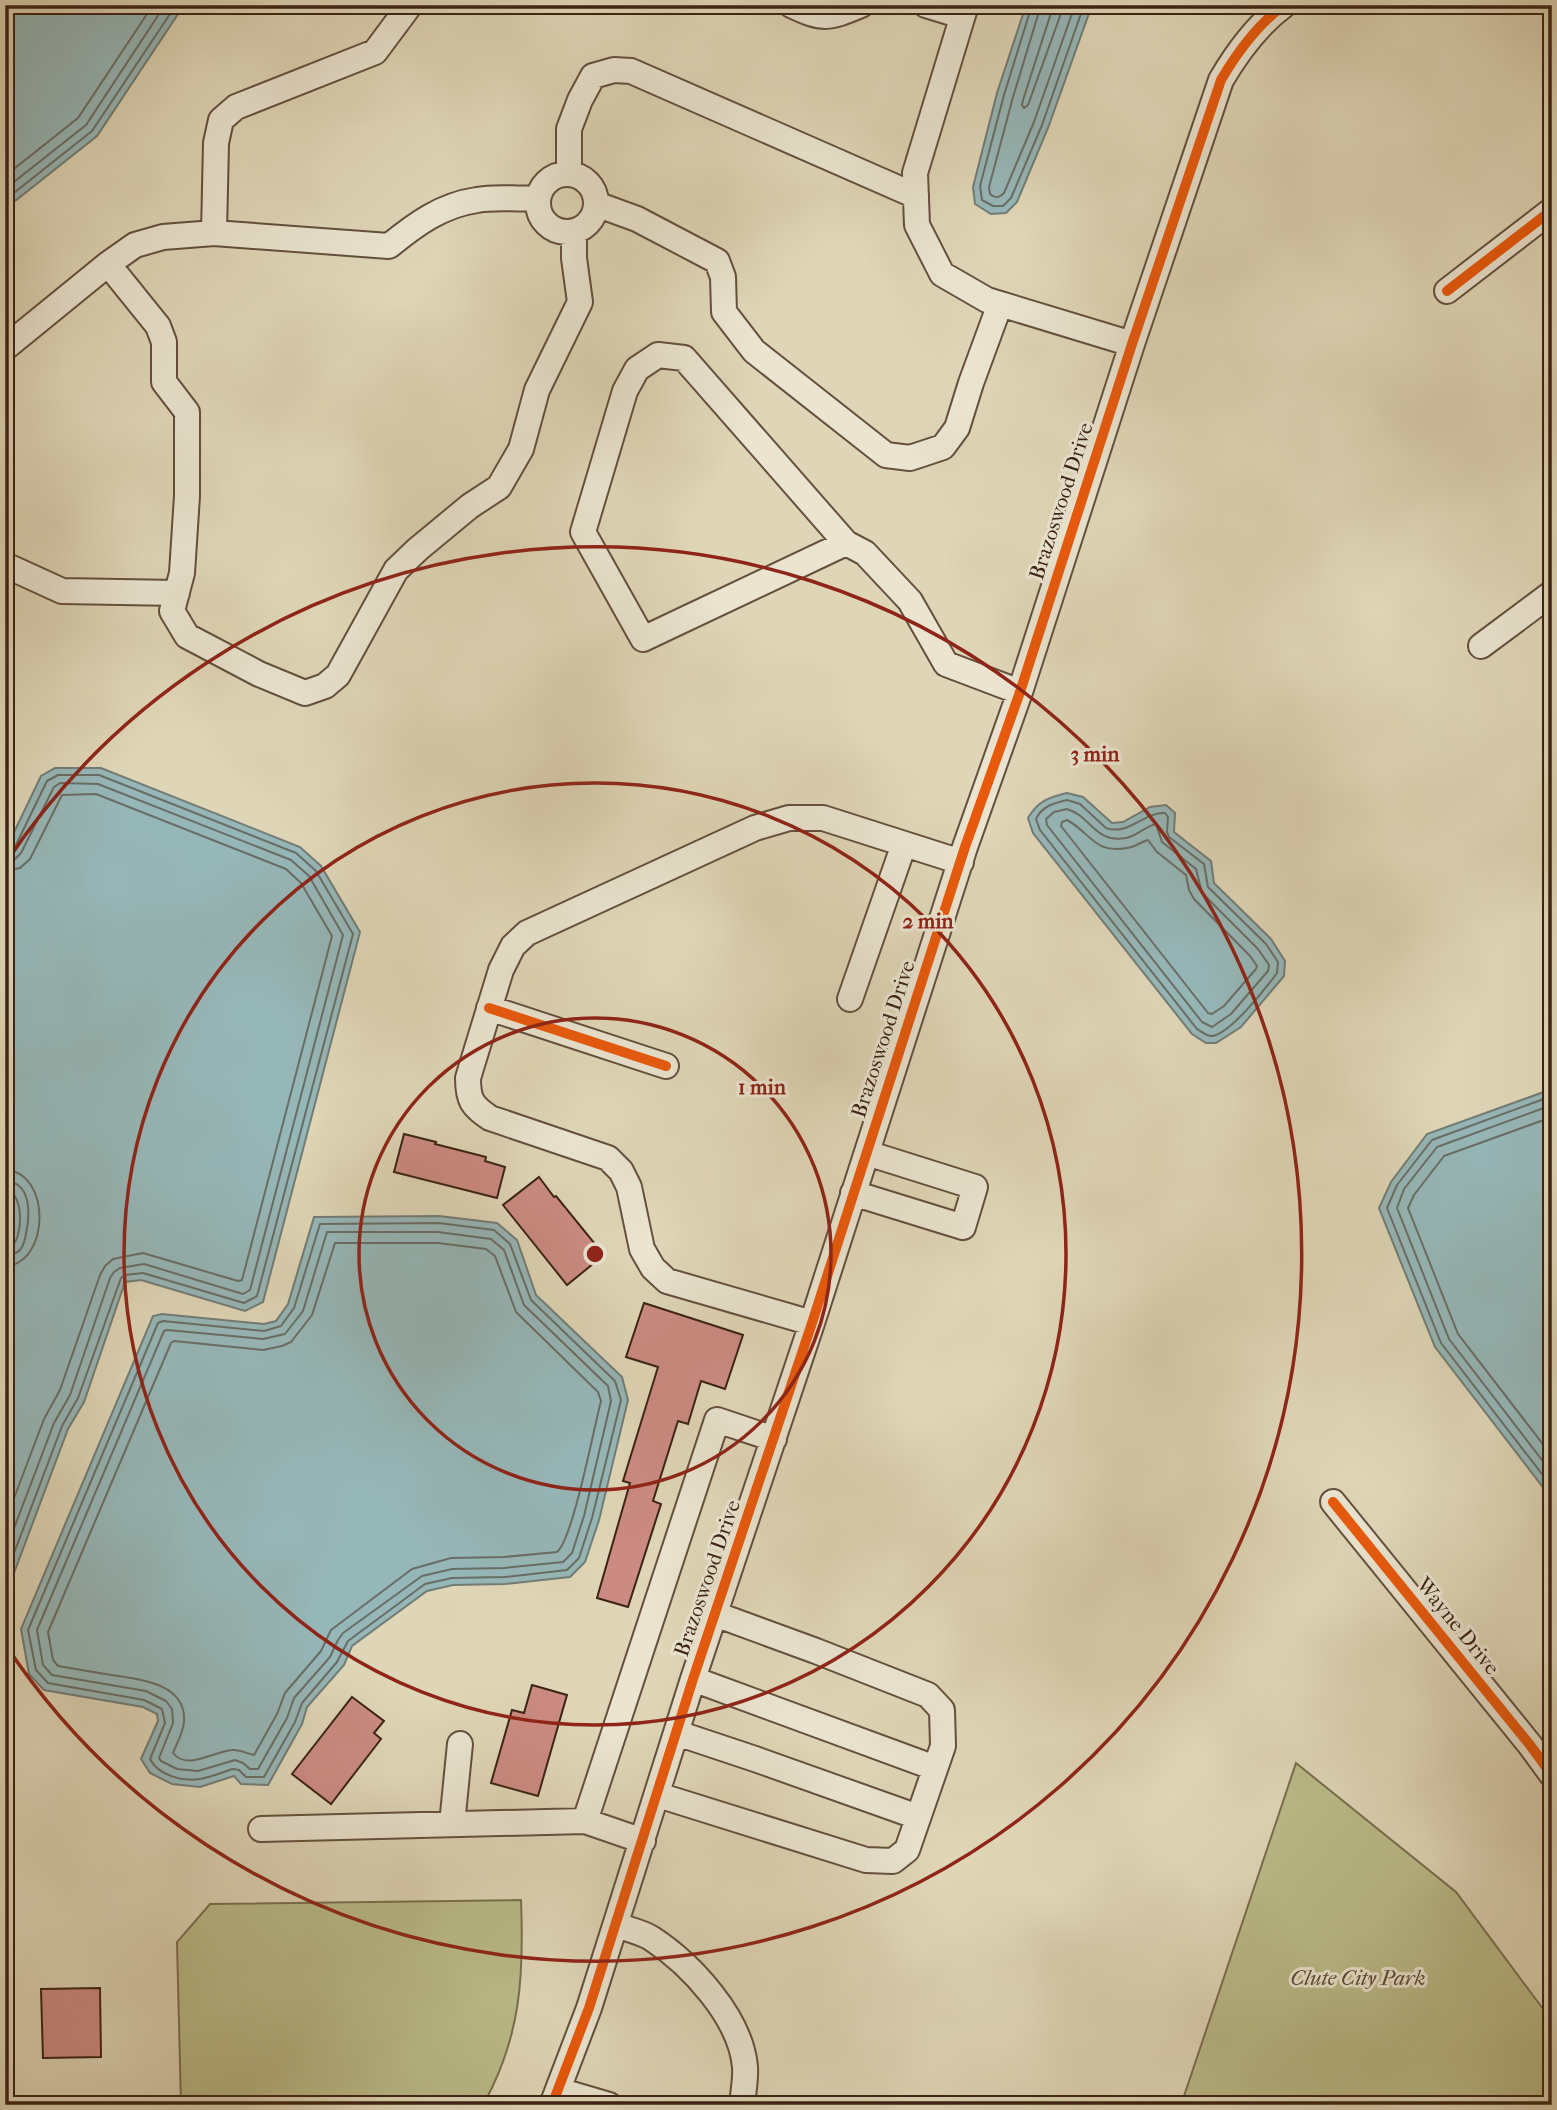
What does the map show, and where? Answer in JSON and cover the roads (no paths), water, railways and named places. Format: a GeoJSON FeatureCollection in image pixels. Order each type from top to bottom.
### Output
{"type":"FeatureCollection","features":[{"type":"Feature","properties":{"kind":"street"},"geometry":{"type":"LineString","coordinates":[[214,233],[216,144],[221,120],[236,107],[375,52],[410,5]]}},
{"type":"Feature","properties":{"kind":"street"},"geometry":{"type":"LineString","coordinates":[[791,5],[811,15],[832,17],[862,5]]}},
{"type":"Feature","properties":{"kind":"street"},"geometry":{"type":"LineString","coordinates":[[926,5],[964,11],[915,173],[917,225],[942,274],[987,300],[1132,344]]}},
{"type":"Feature","properties":{"kind":"street","name":"Brazoswood Drive"},"geometry":{"type":"LineString","coordinates":[[555,2097],[589,2008],[693,1679],[1221,80],[1238,51],[1270,16],[1284,5]]}},
{"type":"Feature","properties":{"kind":"street"},"geometry":{"type":"LineString","coordinates":[[569,174],[569,129],[593,76],[614,70],[631,71],[916,196]]}},
{"type":"Feature","properties":{"kind":"street"},"geometry":{"type":"LineString","coordinates":[[569,174],[585,181],[595,195],[595,213],[583,228],[564,233],[547,225],[541,217],[538,198],[546,183],[569,174]]}},
{"type":"Feature","properties":{"kind":"street"},"geometry":{"type":"LineString","coordinates":[[5,348],[135,245],[163,237],[214,233],[390,246],[413,226],[443,208],[478,199],[538,198]]}},
{"type":"Feature","properties":{"kind":"street"},"geometry":{"type":"LineString","coordinates":[[596,204],[637,219],[717,261],[723,277],[724,312],[754,351],[886,455],[910,458],[943,447],[950,438],[957,428],[1000,304]]}},
{"type":"Feature","properties":{"kind":"street"},"geometry":{"type":"LineString","coordinates":[[1447,291],[1552,210]]}},
{"type":"Feature","properties":{"kind":"street"},"geometry":{"type":"LineString","coordinates":[[108,264],[159,326],[164,342],[164,382],[187,412],[187,496],[182,573],[172,611],[187,636],[260,674],[305,693],[325,686],[338,675],[396,570],[470,506],[499,487],[521,449],[537,390],[580,302],[574,258],[574,232]]}},
{"type":"Feature","properties":{"kind":"street"},"geometry":{"type":"LineString","coordinates":[[846,543],[643,639],[583,532],[625,391],[637,369],[658,355],[684,358],[846,543],[866,553],[910,601],[946,664],[1020,692]]}},
{"type":"Feature","properties":{"kind":"street"},"geometry":{"type":"LineString","coordinates":[[5,565],[62,591],[177,593]]}},
{"type":"Feature","properties":{"kind":"street"},"geometry":{"type":"LineString","coordinates":[[1481,646],[1552,593]]}},
{"type":"Feature","properties":{"kind":"street"},"geometry":{"type":"LineString","coordinates":[[812,1323],[667,1281],[653,1268],[642,1249],[629,1186],[621,1171],[608,1158],[490,1118],[475,1108],[468,1093],[467,1078],[501,970],[513,946],[527,933],[755,828],[789,818],[823,818],[961,862]]}},
{"type":"Feature","properties":{"kind":"street"},"geometry":{"type":"LineString","coordinates":[[850,999],[904,844]]}},
{"type":"Feature","properties":{"kind":"street"},"geometry":{"type":"LineString","coordinates":[[489,1008],[666,1066]]}},
{"type":"Feature","properties":{"kind":"street"},"geometry":{"type":"LineString","coordinates":[[853,1193],[963,1227],[975,1187],[867,1153]]}},
{"type":"Feature","properties":{"kind":"street"},"geometry":{"type":"LineString","coordinates":[[585,1821],[717,1420],[774,1438]]}},
{"type":"Feature","properties":{"kind":"street","name":"Wayne Drive"},"geometry":{"type":"LineString","coordinates":[[1333,1502],[1552,1775]]}},
{"type":"Feature","properties":{"kind":"street"},"geometry":{"type":"LineString","coordinates":[[658,1795],[866,1860],[893,1861],[906,1850],[943,1746],[942,1710],[928,1695],[715,1614]]}},
{"type":"Feature","properties":{"kind":"street"},"geometry":{"type":"LineString","coordinates":[[693,1679],[935,1768]]}},
{"type":"Feature","properties":{"kind":"street"},"geometry":{"type":"LineString","coordinates":[[677,1733],[918,1817]]}},
{"type":"Feature","properties":{"kind":"street"},"geometry":{"type":"LineString","coordinates":[[452,1824],[460,1744]]}},
{"type":"Feature","properties":{"kind":"street"},"geometry":{"type":"LineString","coordinates":[[261,1829],[585,1821],[643,1841]]}},
{"type":"Feature","properties":{"kind":"street"},"geometry":{"type":"LineString","coordinates":[[616,1925],[649,1936],[690,1969],[710,1993],[740,2043],[746,2068],[742,2105]]}},
{"type":"Feature","properties":{"kind":"street"},"geometry":{"type":"LineString","coordinates":[[555,2097],[608,2105]]}},
{"type":"Feature","properties":{"kind":"water"},"geometry":{"type":"Polygon","coordinates":[[[5,5],[184,5],[97,136],[5,209],[5,5]]]}},
{"type":"Feature","properties":{"kind":"water"},"geometry":{"type":"Polygon","coordinates":[[[1026,5],[1092,5],[1048,128],[1017,202],[1006,213],[991,214],[975,204],[973,187],[997,93],[1026,5]]]}},
{"type":"Feature","properties":{"kind":"water"},"geometry":{"type":"Polygon","coordinates":[[[55,768],[101,768],[300,847],[321,866],[360,932],[263,1302],[245,1311],[141,1280],[125,1282],[84,1402],[68,1429],[5,1597],[5,1255],[14,1213],[5,1187],[5,851],[41,776],[55,768]]]}},
{"type":"Feature","properties":{"kind":"water"},"geometry":{"type":"Polygon","coordinates":[[[1067,793],[1083,797],[1112,823],[1123,822],[1150,807],[1166,805],[1175,813],[1174,832],[1211,861],[1214,883],[1271,939],[1285,961],[1284,976],[1241,1027],[1216,1043],[1206,1043],[1192,1034],[1033,833],[1028,818],[1036,807],[1049,798],[1067,793]]]}},
{"type":"Feature","properties":{"kind":"water"},"geometry":{"type":"Polygon","coordinates":[[[1552,1089],[1552,1499],[1435,1347],[1379,1208],[1391,1182],[1427,1134],[1552,1089]]]}},
{"type":"Feature","properties":{"kind":"water"},"geometry":{"type":"Polygon","coordinates":[[[439,1216],[497,1223],[517,1240],[536,1295],[622,1377],[628,1400],[599,1520],[585,1562],[570,1577],[505,1584],[453,1585],[427,1591],[352,1646],[344,1665],[307,1707],[302,1724],[268,1785],[241,1784],[234,1776],[200,1787],[172,1784],[150,1773],[141,1759],[158,1721],[157,1714],[143,1707],[44,1690],[29,1674],[21,1629],[153,1316],[162,1314],[264,1324],[276,1321],[288,1304],[314,1217],[439,1216]]]}},
{"type":"Feature","properties":{"kind":"park label","name":"Clute City Park"},"geometry":{"type":"Point","coordinates":[1358,1978]}}]}
